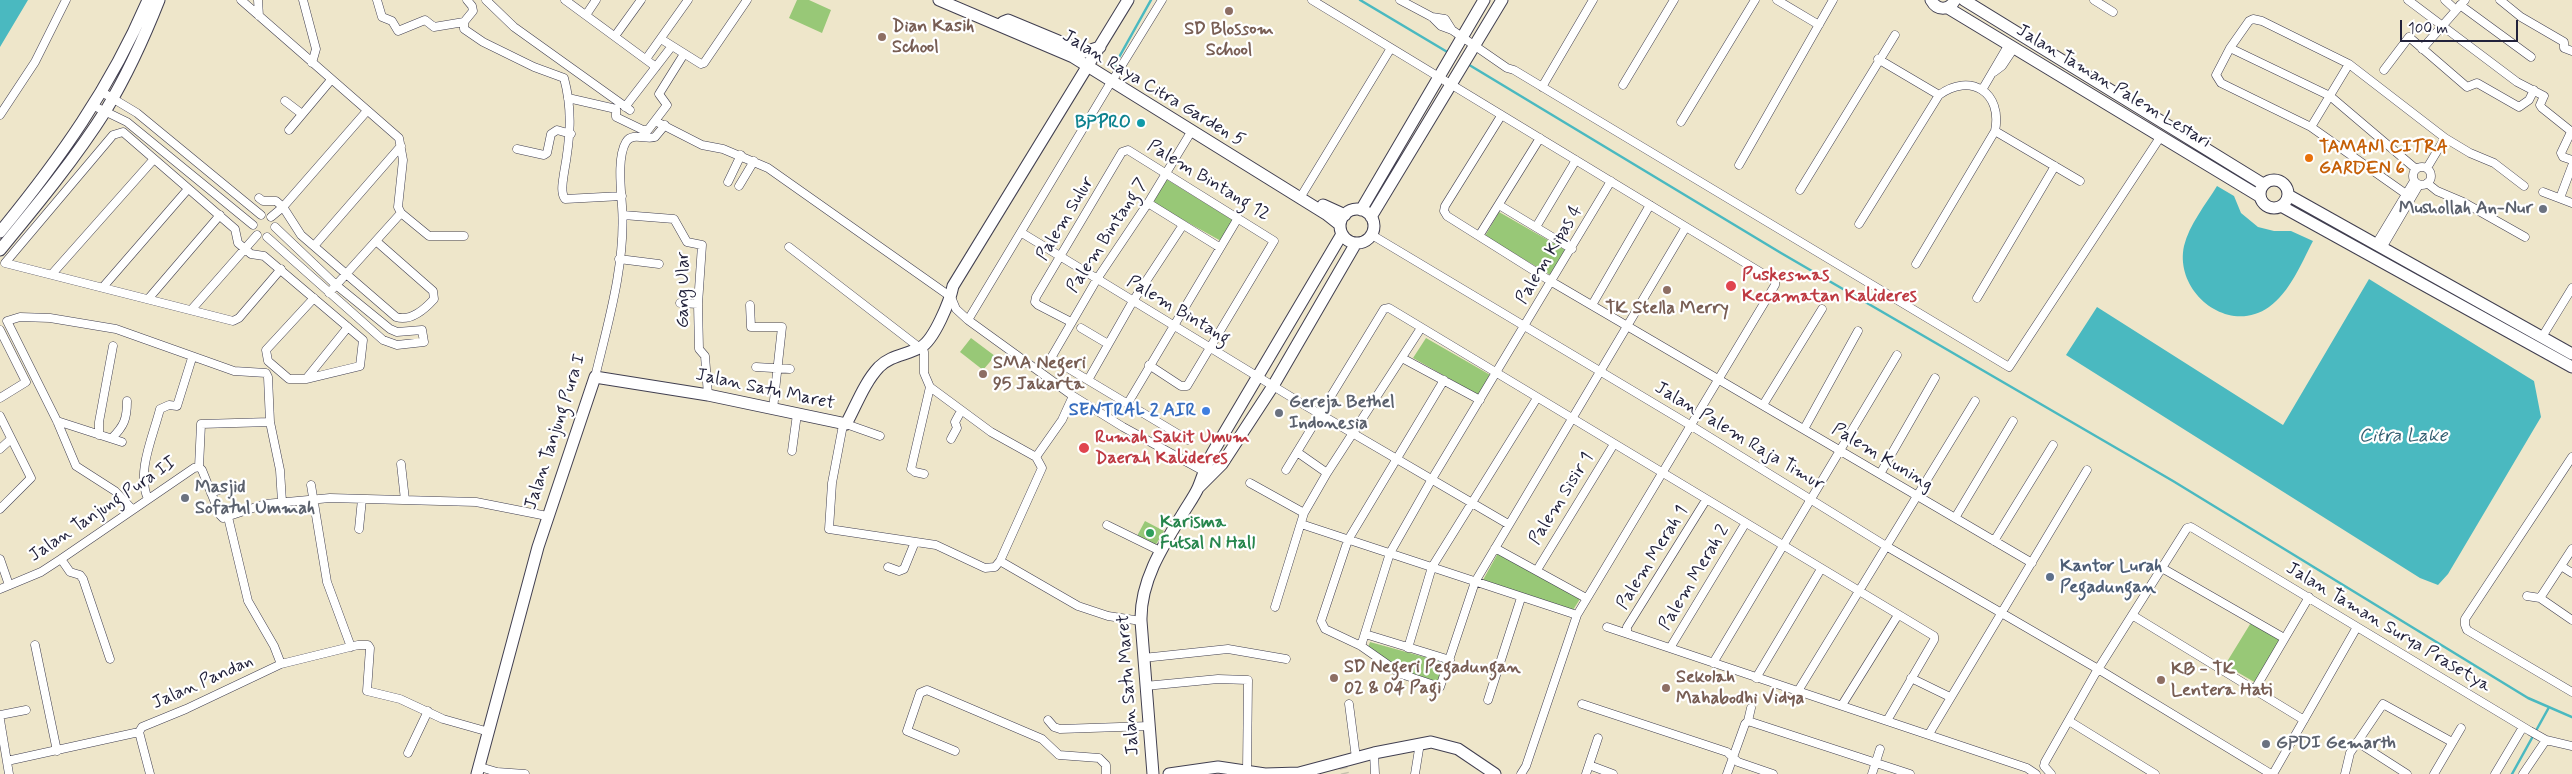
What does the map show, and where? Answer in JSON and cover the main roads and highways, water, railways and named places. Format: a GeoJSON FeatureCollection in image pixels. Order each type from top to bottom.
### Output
{"type":"FeatureCollection","features":[{"type":"Feature","properties":{"kind":"water"},"geometry":{"type":"Polygon","coordinates":[[[0,0],[28,0],[0,47],[0,0]]]}},
{"type":"Feature","properties":{"kind":"water"},"geometry":{"type":"Polygon","coordinates":[[[2217,186],[2234,196],[2241,213],[2258,227],[2274,231],[2291,231],[2313,241],[2283,294],[2269,307],[2253,315],[2237,316],[2221,313],[2207,305],[2187,279],[2183,263],[2186,238],[2217,186]]]}},
{"type":"Feature","properties":{"kind":"water","name":"Citra Lake"},"geometry":{"type":"Polygon","coordinates":[[[2369,279],[2534,381],[2541,417],[2448,574],[2438,585],[2420,578],[2066,355],[2097,307],[2283,425],[2369,279]]]}},
{"type":"Feature","properties":{"kind":"waterway"},"geometry":{"type":"LineString","coordinates":[[1113,68],[1151,0]]}},
{"type":"Feature","properties":{"kind":"waterway"},"geometry":{"type":"LineString","coordinates":[[1360,0],[1449,53]]}},
{"type":"Feature","properties":{"kind":"waterway"},"geometry":{"type":"LineString","coordinates":[[1466,63],[1781,253],[2173,481],[2528,698],[2572,717]]}},
{"type":"Feature","properties":{"kind":"waterway"},"geometry":{"type":"LineString","coordinates":[[2512,774],[2548,709]]}},
{"type":"Feature","properties":{"kind":"tunnel"},"geometry":{"type":"LineString","coordinates":[[1342,761],[1345,774]]}},
{"type":"Feature","properties":{"kind":"place","name":"SD Blossom School"},"geometry":{"type":"Point","coordinates":[1229,11]}},
{"type":"Feature","properties":{"kind":"place","name":"Dian Kasih School"},"geometry":{"type":"Point","coordinates":[882,37]}},
{"type":"Feature","properties":{"kind":"place","name":"BPPRO"},"geometry":{"type":"Point","coordinates":[1141,123]}},
{"type":"Feature","properties":{"kind":"place","name":"TAMANI CITRA GARDEN 6"},"geometry":{"type":"Point","coordinates":[2309,158]}},
{"type":"Feature","properties":{"kind":"place","name":"Mushollah An-Nur"},"geometry":{"type":"Point","coordinates":[2543,209]}},
{"type":"Feature","properties":{"kind":"place","name":"Puskesmas Kecamatan Kalideres"},"geometry":{"type":"Point","coordinates":[1731,286]}},
{"type":"Feature","properties":{"kind":"place","name":"TK Stella Merry"},"geometry":{"type":"Point","coordinates":[1667,290]}},
{"type":"Feature","properties":{"kind":"place","name":"SMA Negeri 95 Jakarta"},"geometry":{"type":"Point","coordinates":[983,374]}},
{"type":"Feature","properties":{"kind":"place","name":"SENTRAL 2 AIR"},"geometry":{"type":"Point","coordinates":[1206,411]}},
{"type":"Feature","properties":{"kind":"place","name":"Gereja Bethel Indonesia"},"geometry":{"type":"Point","coordinates":[1279,413]}},
{"type":"Feature","properties":{"kind":"place","name":"Rumah Sakit Umum Daerah Kalideres"},"geometry":{"type":"Point","coordinates":[1084,448]}},
{"type":"Feature","properties":{"kind":"place","name":"Masjid Sofatul Ummah"},"geometry":{"type":"Point","coordinates":[185,498]}},
{"type":"Feature","properties":{"kind":"place","name":"Karisma Futsal N Hall"},"geometry":{"type":"Point","coordinates":[1150,533]}},
{"type":"Feature","properties":{"kind":"place","name":"Kantor Lurah Pegadungan"},"geometry":{"type":"Point","coordinates":[2050,577]}},
{"type":"Feature","properties":{"kind":"place","name":"SD Negeri Pegadungan 02 & 04 Pagi"},"geometry":{"type":"Point","coordinates":[1334,678]}},
{"type":"Feature","properties":{"kind":"place","name":"KB - TK Lentera Hati"},"geometry":{"type":"Point","coordinates":[2161,680]}},
{"type":"Feature","properties":{"kind":"place","name":"Sekolah Mahabodhi Vidya"},"geometry":{"type":"Point","coordinates":[1666,688]}},
{"type":"Feature","properties":{"kind":"place","name":"GPDI Gemarth"},"geometry":{"type":"Point","coordinates":[2266,744]}}]}
